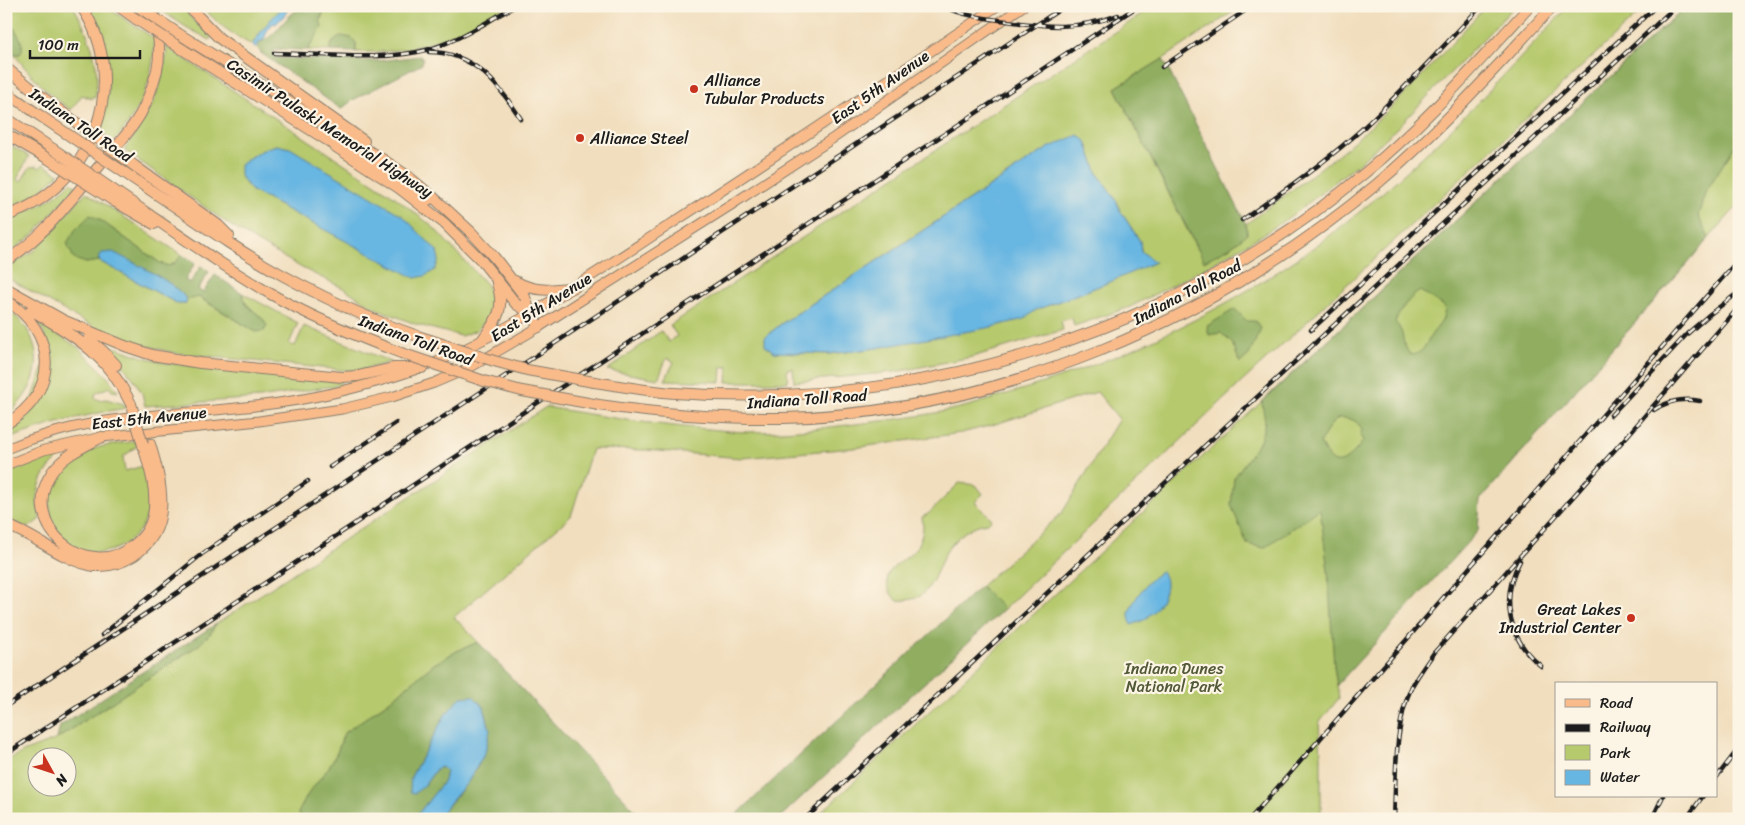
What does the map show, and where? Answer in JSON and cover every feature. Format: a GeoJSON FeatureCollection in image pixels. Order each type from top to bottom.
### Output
{"type":"FeatureCollection","features":[{"type":"Feature","properties":{"kind":"highway"},"geometry":{"type":"LineString","coordinates":[[6,216],[26,208],[56,188],[78,162],[98,126],[104,87],[103,65],[93,28],[81,6]]}},
{"type":"Feature","properties":{"kind":"highway","name":"Casimir Pulaski Memorial Highway"},"geometry":{"type":"LineString","coordinates":[[118,6],[399,188],[444,223],[462,240],[516,304],[530,313]]}},
{"type":"Feature","properties":{"kind":"highway","name":"Casimir Pulaski Memorial Highway"},"geometry":{"type":"LineString","coordinates":[[136,6],[382,159],[433,196],[472,232],[512,279],[525,297],[530,313],[539,327]]}},
{"type":"Feature","properties":{"kind":"highway"},"geometry":{"type":"LineString","coordinates":[[6,261],[22,251],[40,235],[125,136],[141,114],[151,92],[158,68],[159,47],[153,6]]}},
{"type":"Feature","properties":{"kind":"highway"},"geometry":{"type":"LineString","coordinates":[[188,6],[219,38],[365,141],[382,159]]}},
{"type":"Feature","properties":{"kind":"highway","name":"Indiana Toll Road"},"geometry":{"type":"LineString","coordinates":[[6,92],[245,253],[284,276],[364,315],[430,340],[494,362],[527,370],[647,390],[716,395],[828,392],[925,380],[981,367],[1069,340],[1126,318],[1188,290],[1290,230],[1367,172],[1410,133],[1530,6]]}},
{"type":"Feature","properties":{"kind":"highway","name":"Indiana Toll Road"},"geometry":{"type":"LineString","coordinates":[[6,118],[50,153],[230,270],[279,298],[356,336],[484,381],[522,391],[659,414],[787,418],[881,409],[980,390],[1079,358],[1139,335],[1199,305],[1300,244],[1339,215],[1422,144],[1553,6]]}},
{"type":"Feature","properties":{"kind":"highway"},"geometry":{"type":"LineString","coordinates":[[6,68],[136,167],[218,225],[245,253]]}},
{"type":"Feature","properties":{"kind":"highway"},"geometry":{"type":"LineString","coordinates":[[6,134],[50,153]]}},
{"type":"Feature","properties":{"kind":"highway"},"geometry":{"type":"LineString","coordinates":[[330,142],[344,146],[399,180],[423,198],[428,200],[433,196]]}},
{"type":"Feature","properties":{"kind":"highway"},"geometry":{"type":"LineString","coordinates":[[483,339],[498,318],[501,309],[496,279]]}},
{"type":"Feature","properties":{"kind":"highway"},"geometry":{"type":"LineString","coordinates":[[512,279],[536,290],[575,287]]}},
{"type":"Feature","properties":{"kind":"highway"},"geometry":{"type":"LineString","coordinates":[[6,288],[99,356],[134,403]]}},
{"type":"Feature","properties":{"kind":"highway"},"geometry":{"type":"LineString","coordinates":[[6,295],[44,314],[125,346],[152,355],[184,361],[342,377],[358,376],[393,368],[422,368]]}},
{"type":"Feature","properties":{"kind":"highway"},"geometry":{"type":"LineString","coordinates":[[6,300],[20,309],[37,329],[42,341],[46,366],[43,384],[35,398],[27,409],[6,424]]}},
{"type":"Feature","properties":{"kind":"highway"},"geometry":{"type":"LineString","coordinates":[[6,525],[27,534],[67,557],[84,563],[103,566],[129,559],[147,544],[154,534],[162,511],[160,485],[134,403],[121,373],[104,351],[63,320]]}},
{"type":"Feature","properties":{"kind":"highway"},"geometry":{"type":"LineString","coordinates":[[102,437],[62,461],[52,472],[43,495],[43,509],[47,523],[54,534],[62,544],[72,550],[92,557],[113,557],[123,553],[141,540],[149,526],[154,510],[154,487],[147,445]]}},
{"type":"Feature","properties":{"kind":"main road","name":"East 5th Avenue"},"geometry":{"type":"LineString","coordinates":[[6,449],[39,437],[95,422],[155,414],[255,406],[300,400],[360,387],[422,368],[483,339],[575,287],[762,165],[997,6]]}},
{"type":"Feature","properties":{"kind":"main road","name":"East 5th Avenue"},"geometry":{"type":"LineString","coordinates":[[6,464],[44,450],[102,437],[301,416],[367,403],[434,383],[469,368],[539,327],[835,137],[1023,6]]}},
{"type":"Feature","properties":{"kind":"green space"},"geometry":{"type":"Polygon","coordinates":[[[6,6],[73,6],[86,31],[93,51],[97,78],[95,98],[92,96],[92,99],[82,95],[71,110],[40,84],[14,54],[20,54],[9,24],[6,6]]]}},
{"type":"Feature","properties":{"kind":"green space"},"geometry":{"type":"Polygon","coordinates":[[[86,6],[105,6],[155,39],[154,55],[144,94],[132,118],[114,142],[100,132],[108,91],[108,71],[86,6]]]}},
{"type":"Feature","properties":{"kind":"green space"},"geometry":{"type":"Polygon","coordinates":[[[161,6],[182,6],[193,20],[212,37],[210,40],[186,27],[162,11],[161,6]]]}},
{"type":"Feature","properties":{"kind":"green space"},"geometry":{"type":"Polygon","coordinates":[[[202,6],[285,6],[267,24],[252,45],[225,28],[202,6]]]}},
{"type":"Feature","properties":{"kind":"green space"},"geometry":{"type":"Polygon","coordinates":[[[305,6],[334,6],[324,11],[320,19],[322,27],[308,50],[274,49],[274,58],[377,61],[421,56],[423,59],[422,64],[353,100],[341,109],[261,53],[256,46],[259,42],[274,34],[294,12],[305,6]]]}},
{"type":"Feature","properties":{"kind":"green space"},"geometry":{"type":"Polygon","coordinates":[[[334,6],[507,6],[452,34],[417,46],[378,52],[356,52],[356,43],[333,42],[329,51],[308,50],[324,11],[334,6]]]}},
{"type":"Feature","properties":{"kind":"green space"},"geometry":{"type":"Polygon","coordinates":[[[1154,6],[1242,6],[1163,59],[1115,88],[1197,249],[1229,248],[1247,234],[1246,224],[1333,158],[1394,105],[1486,6],[1515,6],[1401,124],[1365,158],[1297,212],[1264,234],[1203,269],[1130,307],[1074,326],[1072,318],[1061,321],[1063,330],[972,357],[895,372],[794,382],[793,368],[787,369],[788,382],[727,382],[728,367],[722,367],[721,382],[665,380],[674,362],[668,358],[658,379],[607,370],[661,331],[669,342],[677,336],[670,325],[1154,6]],[[1086,141],[1048,148],[781,324],[765,337],[775,352],[829,354],[877,348],[1036,310],[1110,282],[1141,251],[1140,241],[1098,174],[1086,141]]]}},
{"type":"Feature","properties":{"kind":"green space"},"geometry":{"type":"Polygon","coordinates":[[[1569,6],[1647,6],[1243,381],[1004,609],[981,586],[1062,513],[1119,419],[1097,392],[961,433],[853,448],[742,458],[646,450],[592,449],[571,516],[454,617],[478,642],[434,664],[391,700],[344,733],[337,753],[329,767],[349,819],[6,819],[6,761],[28,750],[28,798],[78,798],[78,748],[33,748],[57,739],[200,644],[210,634],[216,624],[546,407],[687,427],[743,432],[798,430],[925,415],[951,410],[1050,381],[1092,366],[1175,330],[1215,309],[1292,262],[1362,210],[1424,155],[1483,97],[1569,6]]]}},
{"type":"Feature","properties":{"kind":"green space","name":"Indiana Dunes National Park"},"geometry":{"type":"Polygon","coordinates":[[[1686,6],[1739,6],[1739,204],[1334,666],[1339,698],[1319,723],[1321,819],[814,819],[1686,6]]]}},
{"type":"Feature","properties":{"kind":"green space"},"geometry":{"type":"Polygon","coordinates":[[[1686,6],[1739,6],[1739,140],[1706,191],[1698,216],[1709,238],[1480,500],[1478,531],[1337,685],[1328,571],[1320,509],[1264,548],[1247,544],[1231,505],[1234,478],[1260,441],[1265,422],[1262,402],[1686,6]],[[1420,291],[1405,305],[1395,322],[1399,326],[1407,351],[1411,355],[1421,351],[1441,323],[1445,311],[1444,306],[1420,291]],[[1338,418],[1329,427],[1320,443],[1332,460],[1340,462],[1350,456],[1363,440],[1360,436],[1362,430],[1358,423],[1349,419],[1338,418]]]}},
{"type":"Feature","properties":{"kind":"green space"},"geometry":{"type":"Polygon","coordinates":[[[6,18],[16,30],[21,40],[22,50],[20,54],[14,54],[6,46],[6,18]]]}},
{"type":"Feature","properties":{"kind":"green space"},"geometry":{"type":"Polygon","coordinates":[[[341,36],[352,38],[356,43],[356,52],[329,51],[333,42],[341,36]]]}},
{"type":"Feature","properties":{"kind":"green space"},"geometry":{"type":"Polygon","coordinates":[[[167,47],[395,197],[433,227],[486,284],[493,299],[492,309],[484,323],[477,330],[461,336],[418,325],[375,308],[345,289],[302,268],[230,225],[124,150],[153,102],[165,61],[167,47]],[[277,145],[250,157],[245,183],[252,191],[415,277],[277,145]]]}},
{"type":"Feature","properties":{"kind":"green space"},"geometry":{"type":"Polygon","coordinates":[[[1163,59],[1246,224],[1247,234],[1229,248],[1204,261],[1115,88],[1163,59]]]}},
{"type":"Feature","properties":{"kind":"green space"},"geometry":{"type":"Polygon","coordinates":[[[6,143],[29,156],[17,179],[21,181],[30,167],[37,166],[40,168],[43,164],[59,174],[34,196],[6,209],[6,143]]]}},
{"type":"Feature","properties":{"kind":"green space"},"geometry":{"type":"Polygon","coordinates":[[[71,182],[76,186],[33,235],[6,255],[6,219],[49,200],[71,182]]]}},
{"type":"Feature","properties":{"kind":"green space"},"geometry":{"type":"Polygon","coordinates":[[[86,192],[182,255],[169,266],[160,263],[100,220],[86,263],[99,261],[178,304],[185,304],[187,300],[198,297],[256,332],[263,319],[246,304],[242,293],[298,323],[289,344],[295,346],[304,326],[391,362],[361,370],[342,370],[175,353],[112,336],[6,277],[6,268],[35,250],[86,192]]]}},
{"type":"Feature","properties":{"kind":"green space"},"geometry":{"type":"Polygon","coordinates":[[[90,215],[100,220],[160,263],[169,266],[182,255],[195,263],[185,280],[190,283],[201,266],[209,272],[198,289],[203,293],[215,275],[242,293],[246,304],[263,319],[267,326],[264,331],[256,332],[199,297],[187,300],[183,295],[99,257],[99,261],[86,263],[74,259],[67,243],[75,230],[90,215]]]}},
{"type":"Feature","properties":{"kind":"green space"},"geometry":{"type":"Polygon","coordinates":[[[6,309],[20,320],[29,333],[35,347],[36,362],[34,376],[28,390],[19,403],[6,415],[6,309]]]}},
{"type":"Feature","properties":{"kind":"green space"},"geometry":{"type":"Polygon","coordinates":[[[1235,309],[1247,321],[1255,321],[1261,328],[1249,355],[1240,363],[1232,343],[1221,333],[1209,335],[1207,326],[1235,309]]]}},
{"type":"Feature","properties":{"kind":"green space"},"geometry":{"type":"Polygon","coordinates":[[[38,322],[79,348],[107,376],[118,392],[112,391],[109,387],[96,393],[95,398],[124,404],[126,408],[65,421],[6,440],[6,428],[26,415],[49,353],[44,333],[38,322]]]}},
{"type":"Feature","properties":{"kind":"green space"},"geometry":{"type":"Polygon","coordinates":[[[109,345],[166,363],[342,382],[339,385],[260,398],[145,406],[142,393],[133,378],[107,347],[109,345]]]}},
{"type":"Feature","properties":{"kind":"green space"},"geometry":{"type":"Polygon","coordinates":[[[135,441],[137,446],[123,457],[125,471],[143,466],[148,486],[149,507],[145,520],[138,532],[118,548],[105,552],[80,549],[68,542],[59,532],[53,521],[50,509],[52,484],[58,473],[77,456],[91,450],[135,441]]]}},
{"type":"Feature","properties":{"kind":"green space"},"geometry":{"type":"Polygon","coordinates":[[[66,452],[51,466],[41,481],[38,498],[40,519],[28,528],[6,519],[6,473],[66,452]]]}},
{"type":"Feature","properties":{"kind":"green space"},"geometry":{"type":"Polygon","coordinates":[[[959,483],[976,485],[983,494],[975,502],[992,519],[988,523],[968,530],[950,546],[925,592],[910,600],[898,601],[892,595],[887,583],[891,570],[917,546],[923,531],[922,517],[928,514],[959,483]]]}},
{"type":"Feature","properties":{"kind":"green space"},"geometry":{"type":"Polygon","coordinates":[[[981,586],[1004,609],[778,819],[732,819],[981,586]]]}},
{"type":"Feature","properties":{"kind":"green space"},"geometry":{"type":"Polygon","coordinates":[[[216,624],[210,634],[200,644],[57,739],[60,726],[216,624]]]}},
{"type":"Feature","properties":{"kind":"green space"},"geometry":{"type":"Polygon","coordinates":[[[478,642],[643,819],[436,819],[470,778],[484,755],[489,730],[484,707],[445,715],[411,777],[424,786],[436,769],[442,767],[446,771],[444,781],[414,819],[302,819],[298,813],[308,794],[329,767],[337,753],[344,733],[391,700],[434,664],[478,642]]]}},
{"type":"Feature","properties":{"kind":"water"},"geometry":{"type":"Polygon","coordinates":[[[285,6],[290,6],[284,16],[276,24],[273,23],[267,31],[264,40],[254,47],[252,45],[263,29],[285,6]]]}},
{"type":"Feature","properties":{"kind":"water"},"geometry":{"type":"Polygon","coordinates":[[[1078,135],[1086,141],[1098,174],[1140,241],[1141,251],[1155,262],[1110,282],[1036,310],[1024,319],[992,327],[877,348],[829,354],[774,352],[765,345],[765,337],[781,324],[1048,148],[1078,135]]]}},
{"type":"Feature","properties":{"kind":"water"},"geometry":{"type":"Polygon","coordinates":[[[277,145],[290,148],[403,216],[437,251],[439,260],[435,270],[425,276],[415,278],[252,191],[240,176],[240,165],[267,148],[277,145]]]}},
{"type":"Feature","properties":{"kind":"water"},"geometry":{"type":"Polygon","coordinates":[[[113,252],[173,286],[187,300],[185,304],[178,304],[99,261],[102,253],[113,252]]]}},
{"type":"Feature","properties":{"kind":"water"},"geometry":{"type":"Polygon","coordinates":[[[1162,572],[1165,576],[1166,586],[1161,601],[1146,619],[1132,625],[1129,614],[1130,609],[1152,578],[1162,572]]]}},
{"type":"Feature","properties":{"kind":"water"},"geometry":{"type":"Polygon","coordinates":[[[473,696],[484,707],[490,730],[485,753],[468,782],[436,819],[414,819],[444,781],[446,771],[442,767],[436,769],[424,786],[415,793],[410,792],[411,777],[445,715],[461,697],[473,696]]]}},
{"type":"Feature","properties":{"kind":"railway"},"geometry":{"type":"LineString","coordinates":[[274,53],[332,56],[373,56],[412,53],[452,41],[515,6]]}},
{"type":"Feature","properties":{"kind":"railway"},"geometry":{"type":"LineString","coordinates":[[943,6],[974,16],[1049,26],[1089,23],[1118,15]]}},
{"type":"Feature","properties":{"kind":"railway"},"geometry":{"type":"LineString","coordinates":[[6,706],[1065,6]]}},
{"type":"Feature","properties":{"kind":"railway"},"geometry":{"type":"LineString","coordinates":[[6,754],[1138,6]]}},
{"type":"Feature","properties":{"kind":"railway"},"geometry":{"type":"LineString","coordinates":[[1162,67],[1252,6]]}},
{"type":"Feature","properties":{"kind":"railway"},"geometry":{"type":"LineString","coordinates":[[1242,220],[1303,177],[1361,130],[1407,85],[1481,6]]}},
{"type":"Feature","properties":{"kind":"railway"},"geometry":{"type":"LineString","coordinates":[[1311,330],[1656,6]]}},
{"type":"Feature","properties":{"kind":"railway"},"geometry":{"type":"LineString","coordinates":[[805,819],[1676,6]]}},
{"type":"Feature","properties":{"kind":"railway"},"geometry":{"type":"LineString","coordinates":[[429,52],[445,53],[472,64],[484,73],[504,94],[521,119]]}},
{"type":"Feature","properties":{"kind":"railway"},"geometry":{"type":"LineString","coordinates":[[1250,819],[1739,259]]}},
{"type":"Feature","properties":{"kind":"railway"},"geometry":{"type":"LineString","coordinates":[[1611,415],[1687,334],[1739,292]]}},
{"type":"Feature","properties":{"kind":"railway"},"geometry":{"type":"LineString","coordinates":[[1394,819],[1397,751],[1402,717],[1412,686],[1422,670],[1433,654],[1739,307]]}},
{"type":"Feature","properties":{"kind":"railway"},"geometry":{"type":"LineString","coordinates":[[1654,410],[1664,404],[1676,401],[1700,401]]}},
{"type":"Feature","properties":{"kind":"railway"},"geometry":{"type":"LineString","coordinates":[[330,467],[396,423]]}},
{"type":"Feature","properties":{"kind":"railway"},"geometry":{"type":"LineString","coordinates":[[102,635],[202,554],[308,481]]}},
{"type":"Feature","properties":{"kind":"railway"},"geometry":{"type":"LineString","coordinates":[[1520,561],[1510,589],[1511,617],[1521,644],[1541,666]]}},
{"type":"Feature","properties":{"kind":"railway"},"geometry":{"type":"LineString","coordinates":[[1718,775],[1739,748]]}},
{"type":"Feature","properties":{"kind":"railway"},"geometry":{"type":"LineString","coordinates":[[1652,819],[1662,798]]}},
{"type":"Feature","properties":{"kind":"railway"},"geometry":{"type":"LineString","coordinates":[[1686,819],[1702,798]]}},
{"type":"Feature","properties":{"kind":"place","name":"Alliance Tubular Products"},"geometry":{"type":"Point","coordinates":[694,89]}},
{"type":"Feature","properties":{"kind":"place","name":"Alliance Steel"},"geometry":{"type":"Point","coordinates":[580,138]}},
{"type":"Feature","properties":{"kind":"place","name":"Great Lakes Industrial Center"},"geometry":{"type":"Point","coordinates":[1631,618]}}]}
